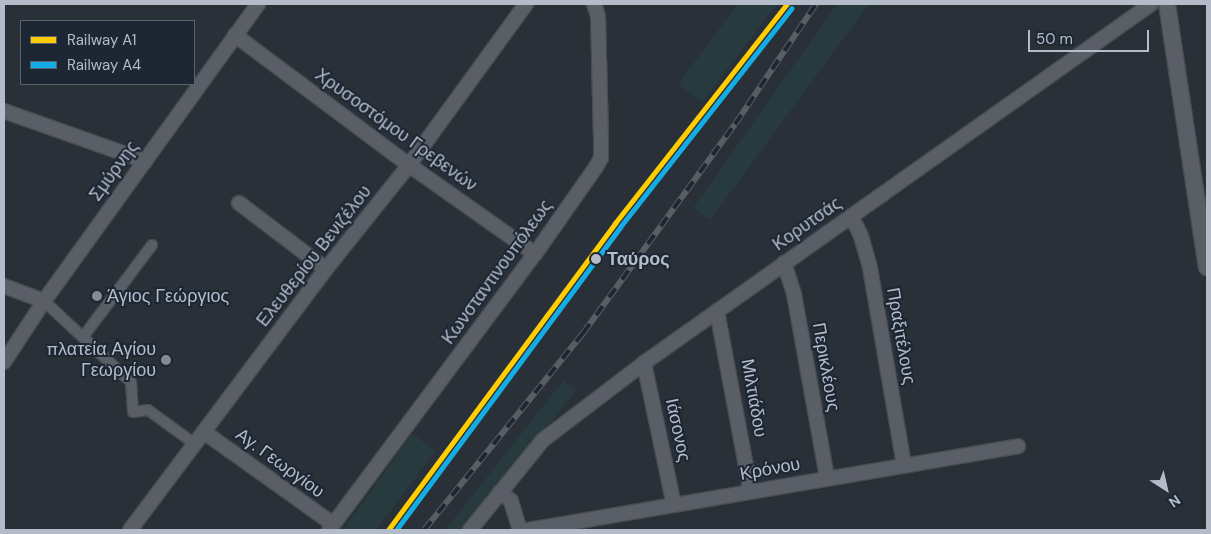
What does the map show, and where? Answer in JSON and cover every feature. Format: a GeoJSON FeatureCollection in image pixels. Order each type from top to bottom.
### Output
{"type":"FeatureCollection","features":[{"type":"Feature","properties":{"kind":"street","name":"Σμύρνης"},"geometry":{"type":"LineString","coordinates":[[4,362],[44,301],[258,4]]}},
{"type":"Feature","properties":{"kind":"street","name":"Ελευθερίου Βενιζέλου"},"geometry":{"type":"LineString","coordinates":[[130,530],[326,269],[410,164],[526,4]]}},
{"type":"Feature","properties":{"kind":"street","name":"Κωνσταντινουπόλεως"},"geometry":{"type":"LineString","coordinates":[[331,527],[535,254],[601,158],[598,16],[594,4]]}},
{"type":"Feature","properties":{"kind":"street","name":"Κορυτσάς"},"geometry":{"type":"LineString","coordinates":[[500,492],[543,440],[644,363],[1151,4]]}},
{"type":"Feature","properties":{"kind":"street"},"geometry":{"type":"LineString","coordinates":[[1167,4],[1207,267]]}},
{"type":"Feature","properties":{"kind":"street","name":"Χρυσοστόμου Γρεβενών"},"geometry":{"type":"LineString","coordinates":[[235,35],[535,254]]}},
{"type":"Feature","properties":{"kind":"street"},"geometry":{"type":"LineString","coordinates":[[4,111],[145,161]]}},
{"type":"Feature","properties":{"kind":"street"},"geometry":{"type":"LineString","coordinates":[[239,203],[326,269]]}},
{"type":"Feature","properties":{"kind":"street","name":"Πραξιτέλους"},"geometry":{"type":"LineString","coordinates":[[851,216],[861,236],[870,268],[904,465]]}},
{"type":"Feature","properties":{"kind":"street"},"geometry":{"type":"LineString","coordinates":[[83,336],[152,244]]}},
{"type":"Feature","properties":{"kind":"street","name":"Περικλέους"},"geometry":{"type":"LineString","coordinates":[[784,263],[794,294],[827,478]]}},
{"type":"Feature","properties":{"kind":"street"},"geometry":{"type":"LineString","coordinates":[[4,286],[44,301],[131,382],[133,412],[148,410],[195,444]]}},
{"type":"Feature","properties":{"kind":"street","name":"Μιλτιάδου"},"geometry":{"type":"LineString","coordinates":[[717,311],[751,492]]}},
{"type":"Feature","properties":{"kind":"street","name":"Ιάσονος"},"geometry":{"type":"LineString","coordinates":[[644,363],[674,505]]}},
{"type":"Feature","properties":{"kind":"street","name":"Αγ. Γεωργίου"},"geometry":{"type":"LineString","coordinates":[[204,432],[331,527]]}},
{"type":"Feature","properties":{"kind":"street","name":"Κρόνου"},"geometry":{"type":"LineString","coordinates":[[528,530],[1018,446]]}},
{"type":"Feature","properties":{"kind":"street"},"geometry":{"type":"LineString","coordinates":[[470,530],[500,492],[511,501],[520,530]]}},
{"type":"Feature","properties":{"kind":"green space"},"geometry":{"type":"Polygon","coordinates":[[[738,4],[777,4],[702,102],[678,84],[738,4]]]}},
{"type":"Feature","properties":{"kind":"green space"},"geometry":{"type":"Polygon","coordinates":[[[837,4],[869,4],[710,220],[693,208],[837,4]]]}},
{"type":"Feature","properties":{"kind":"green space"},"geometry":{"type":"Polygon","coordinates":[[[564,380],[576,390],[468,530],[445,530],[564,380]]]}},
{"type":"Feature","properties":{"kind":"green space"},"geometry":{"type":"Polygon","coordinates":[[[412,434],[436,451],[376,530],[343,530],[412,434]]]}},
{"type":"Feature","properties":{"kind":"railway"},"geometry":{"type":"LineString","coordinates":[[424,530],[583,333],[735,124],[816,4]]}},
{"type":"Feature","properties":{"kind":"rail line","name":"A1"},"geometry":{"type":"LineString","coordinates":[[388,530],[615,223],[787,4]]}},
{"type":"Feature","properties":{"kind":"rail line","name":"A4"},"geometry":{"type":"LineString","coordinates":[[396,530],[620,227],[792,8]]}},
{"type":"Feature","properties":{"kind":"place","name":"Ταύρος"},"geometry":{"type":"Point","coordinates":[596,259]}},
{"type":"Feature","properties":{"kind":"place","name":"Άγιος Γεώργιος"},"geometry":{"type":"Point","coordinates":[97,296]}},
{"type":"Feature","properties":{"kind":"place","name":"πλατεία Αγίου Γεωργίου"},"geometry":{"type":"Point","coordinates":[166,360]}}]}
